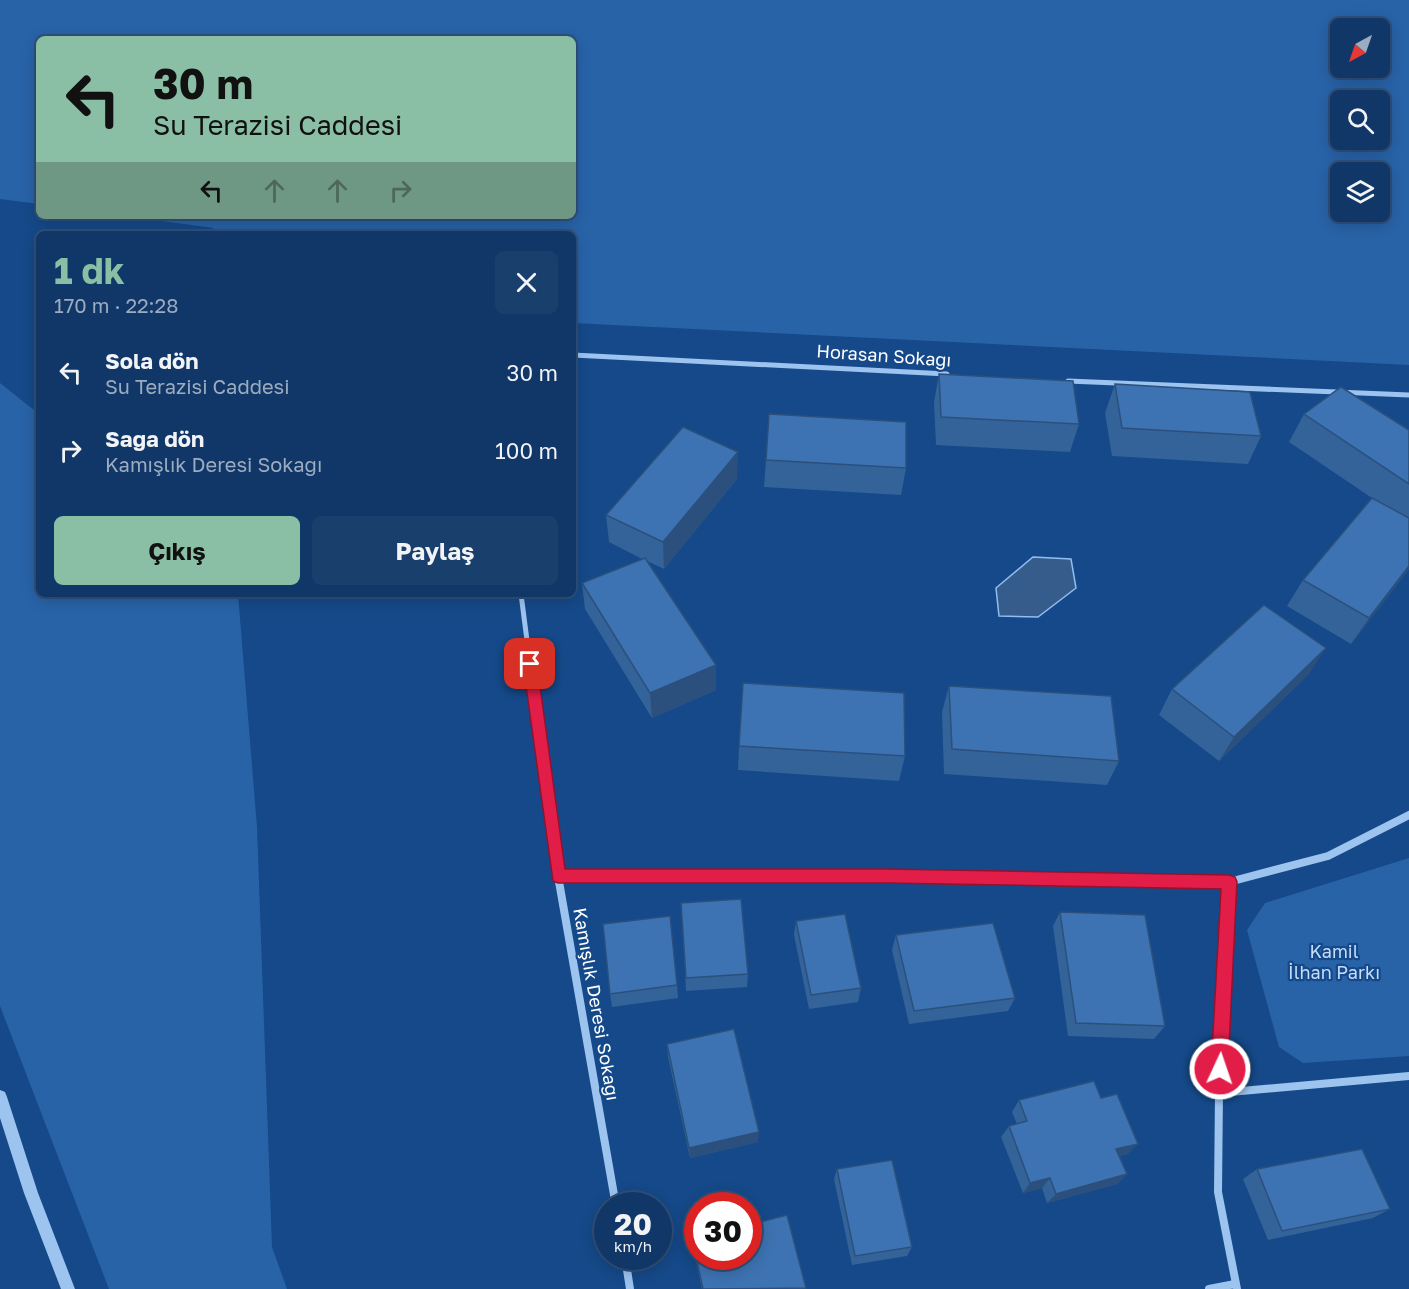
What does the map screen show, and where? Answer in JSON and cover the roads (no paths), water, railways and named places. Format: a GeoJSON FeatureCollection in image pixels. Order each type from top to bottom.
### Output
{"type":"FeatureCollection","features":[{"type":"Feature","properties":{"kind":"street","name":"Horasan Sokağı"},"geometry":{"type":"LineString","coordinates":[[576,355],[958,375]]}},
{"type":"Feature","properties":{"kind":"street"},"geometry":{"type":"LineString","coordinates":[[1065,381],[1409,395]]}},
{"type":"Feature","properties":{"kind":"street","name":"Kamışlık Deresi Sokağı"},"geometry":{"type":"LineString","coordinates":[[521,597],[558,876],[614,1192]]}},
{"type":"Feature","properties":{"kind":"street"},"geometry":{"type":"LineString","coordinates":[[558,876],[886,876],[1229,882],[1328,856],[1409,815]]}},
{"type":"Feature","properties":{"kind":"street"},"geometry":{"type":"LineString","coordinates":[[1209,1289],[1236,1286],[1218,1192],[1219,1093],[1229,882]]}},
{"type":"Feature","properties":{"kind":"street"},"geometry":{"type":"LineString","coordinates":[[1219,1093],[1409,1076]]}},
{"type":"Feature","properties":{"kind":"street"},"geometry":{"type":"LineString","coordinates":[[0,1097],[31,1192],[68,1289]]}},
{"type":"Feature","properties":{"kind":"street"},"geometry":{"type":"LineString","coordinates":[[627,1270],[630,1289]]}},
{"type":"Feature","properties":{"kind":"park label","name":"Kamil İlhan Parkı"},"geometry":{"type":"Point","coordinates":[1334,961]}}]}
